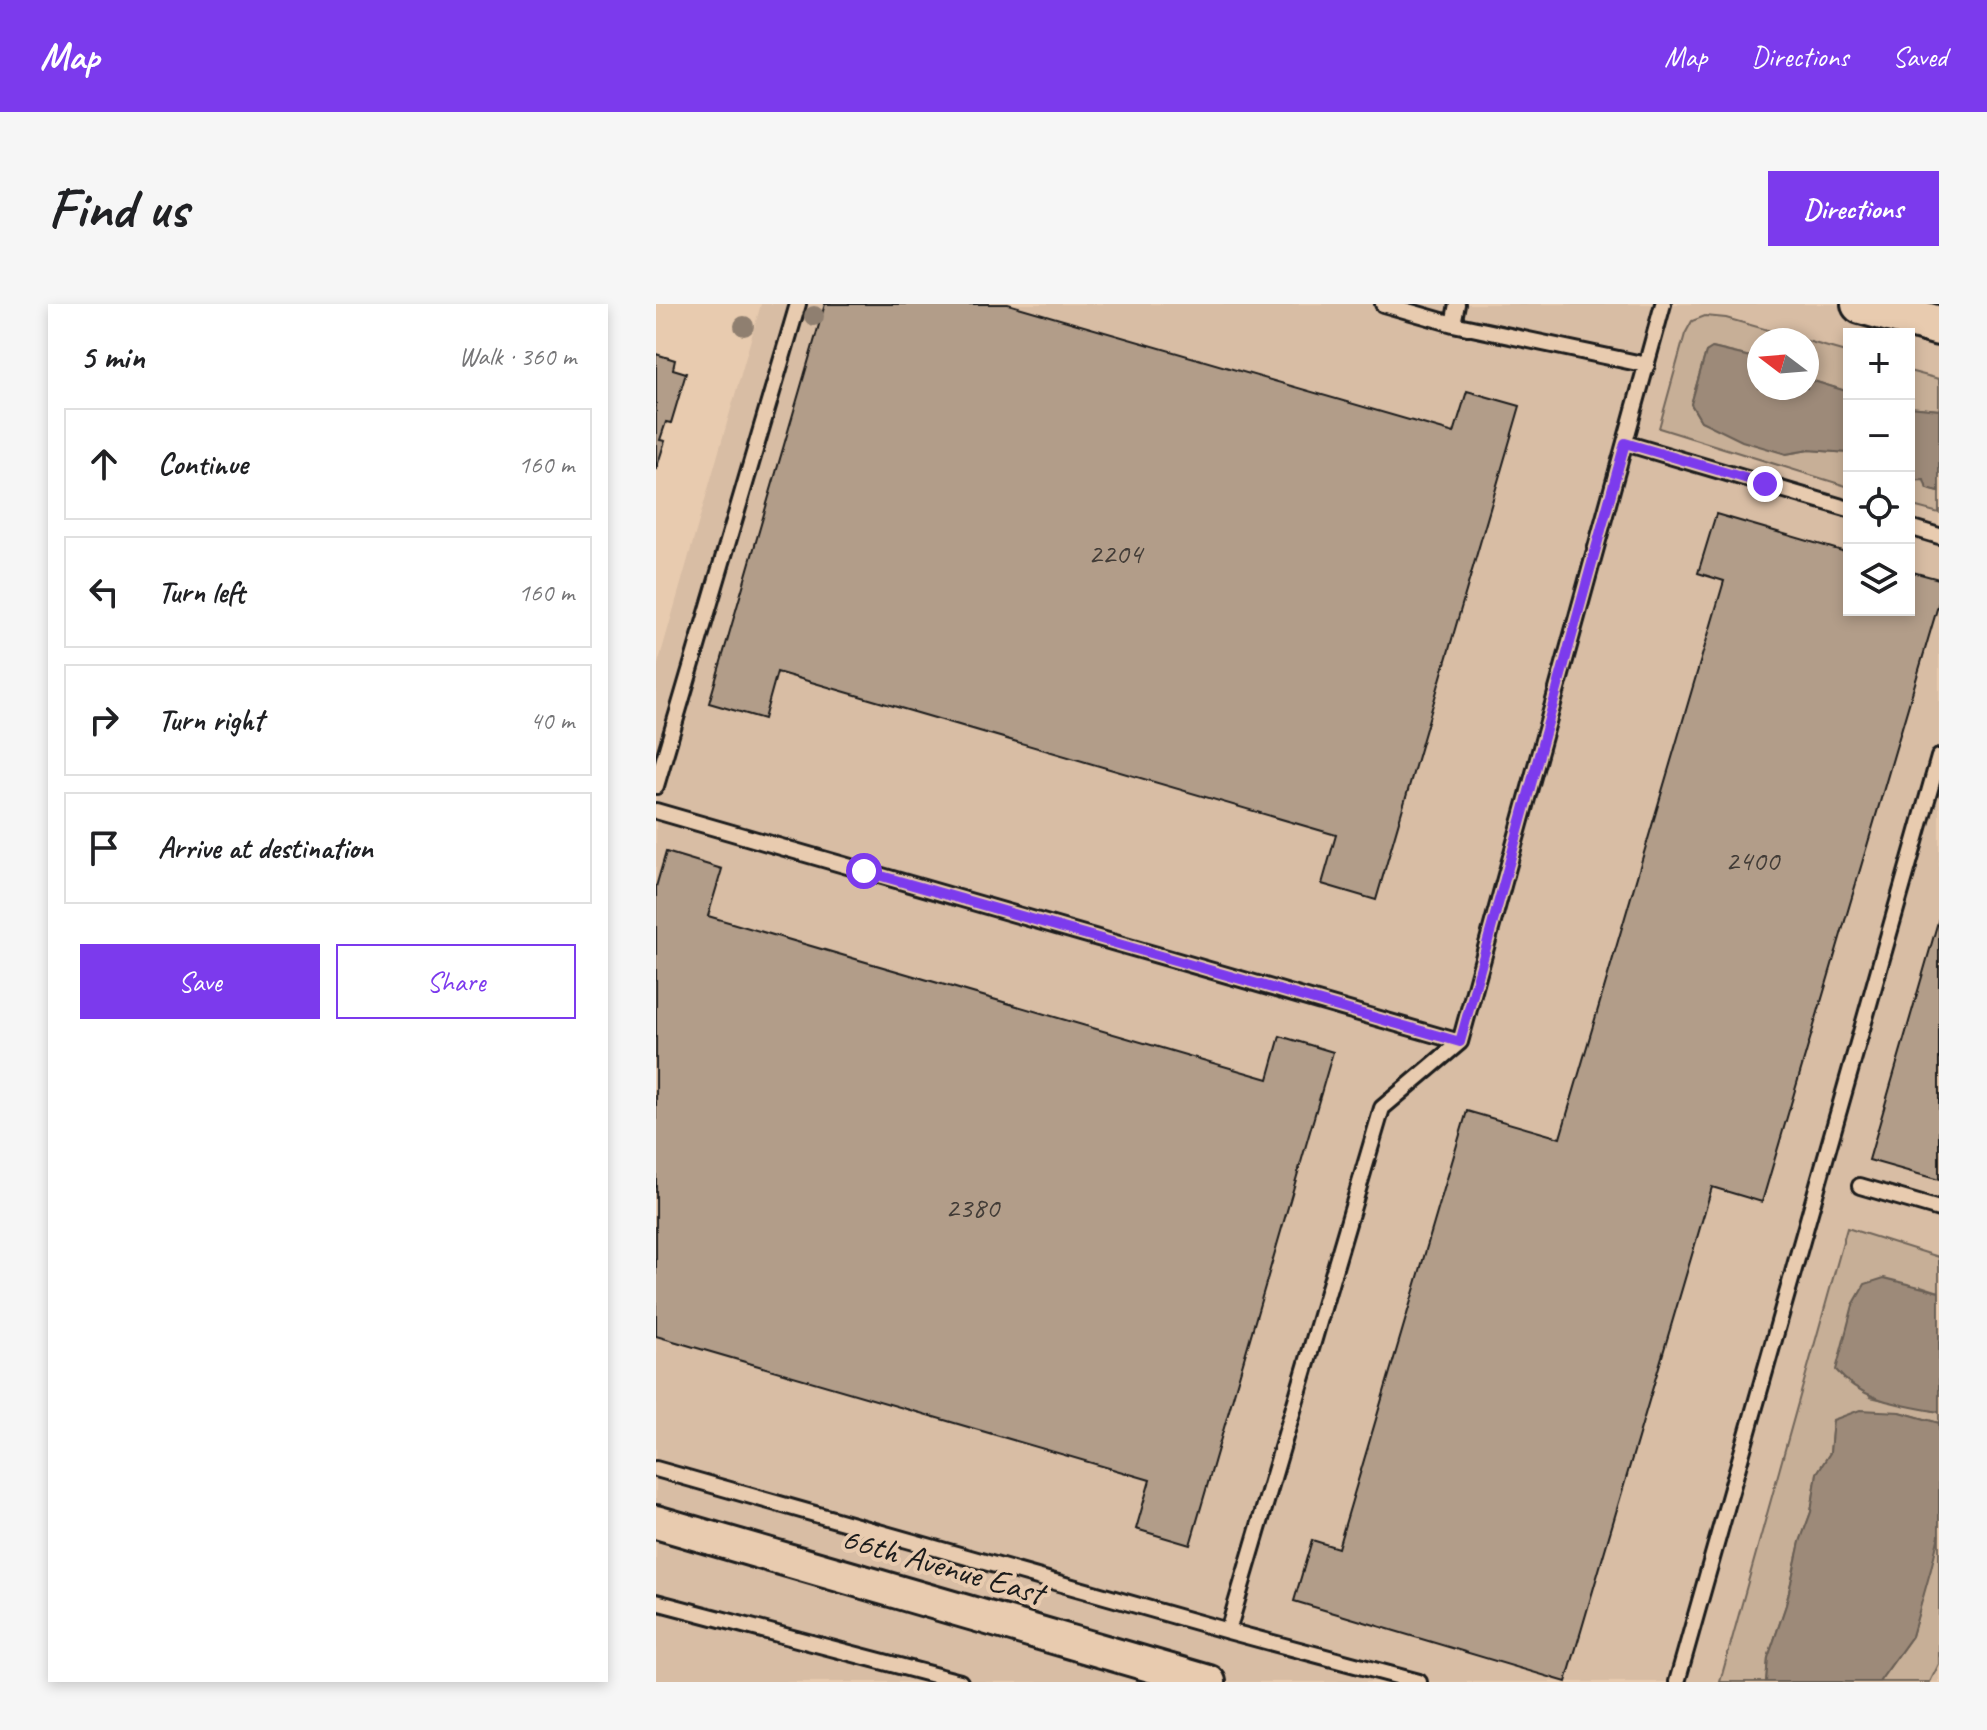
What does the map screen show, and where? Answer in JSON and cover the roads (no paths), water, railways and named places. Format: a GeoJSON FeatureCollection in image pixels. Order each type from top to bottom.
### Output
{"type":"FeatureCollection","features":[{"type":"Feature","properties":{"kind":"main road"},"geometry":{"type":"LineString","coordinates":[[1861,304],[1939,326]]}},
{"type":"Feature","properties":{"kind":"street","name":"66th Avenue East"},"geometry":{"type":"LineString","coordinates":[[656,1522],[1209,1682]]}},
{"type":"Feature","properties":{"kind":"lane"},"geometry":{"type":"LineString","coordinates":[[656,786],[798,304]]}},
{"type":"Feature","properties":{"kind":"lane"},"geometry":{"type":"LineString","coordinates":[[1383,304],[1453,324],[1647,365]]}},
{"type":"Feature","properties":{"kind":"lane"},"geometry":{"type":"LineString","coordinates":[[1453,324],[1457,304]]}},
{"type":"Feature","properties":{"kind":"lane"},"geometry":{"type":"LineString","coordinates":[[1228,1631],[1382,1108],[1460,1042],[1663,304]]}},
{"type":"Feature","properties":{"kind":"lane"},"geometry":{"type":"LineString","coordinates":[[1625,443],[1843,507]]}},
{"type":"Feature","properties":{"kind":"lane"},"geometry":{"type":"LineString","coordinates":[[1915,529],[1939,536]]}},
{"type":"Feature","properties":{"kind":"lane"},"geometry":{"type":"LineString","coordinates":[[1677,1682],[1939,757]]}},
{"type":"Feature","properties":{"kind":"lane"},"geometry":{"type":"LineString","coordinates":[[656,811],[1460,1042]]}},
{"type":"Feature","properties":{"kind":"lane"},"geometry":{"type":"LineString","coordinates":[[1860,1186],[1939,1209]]}},
{"type":"Feature","properties":{"kind":"lane"},"geometry":{"type":"LineString","coordinates":[[656,1469],[1419,1682]]}},
{"type":"Feature","properties":{"kind":"lane"},"geometry":{"type":"LineString","coordinates":[[656,1602],[960,1682]]}}]}
